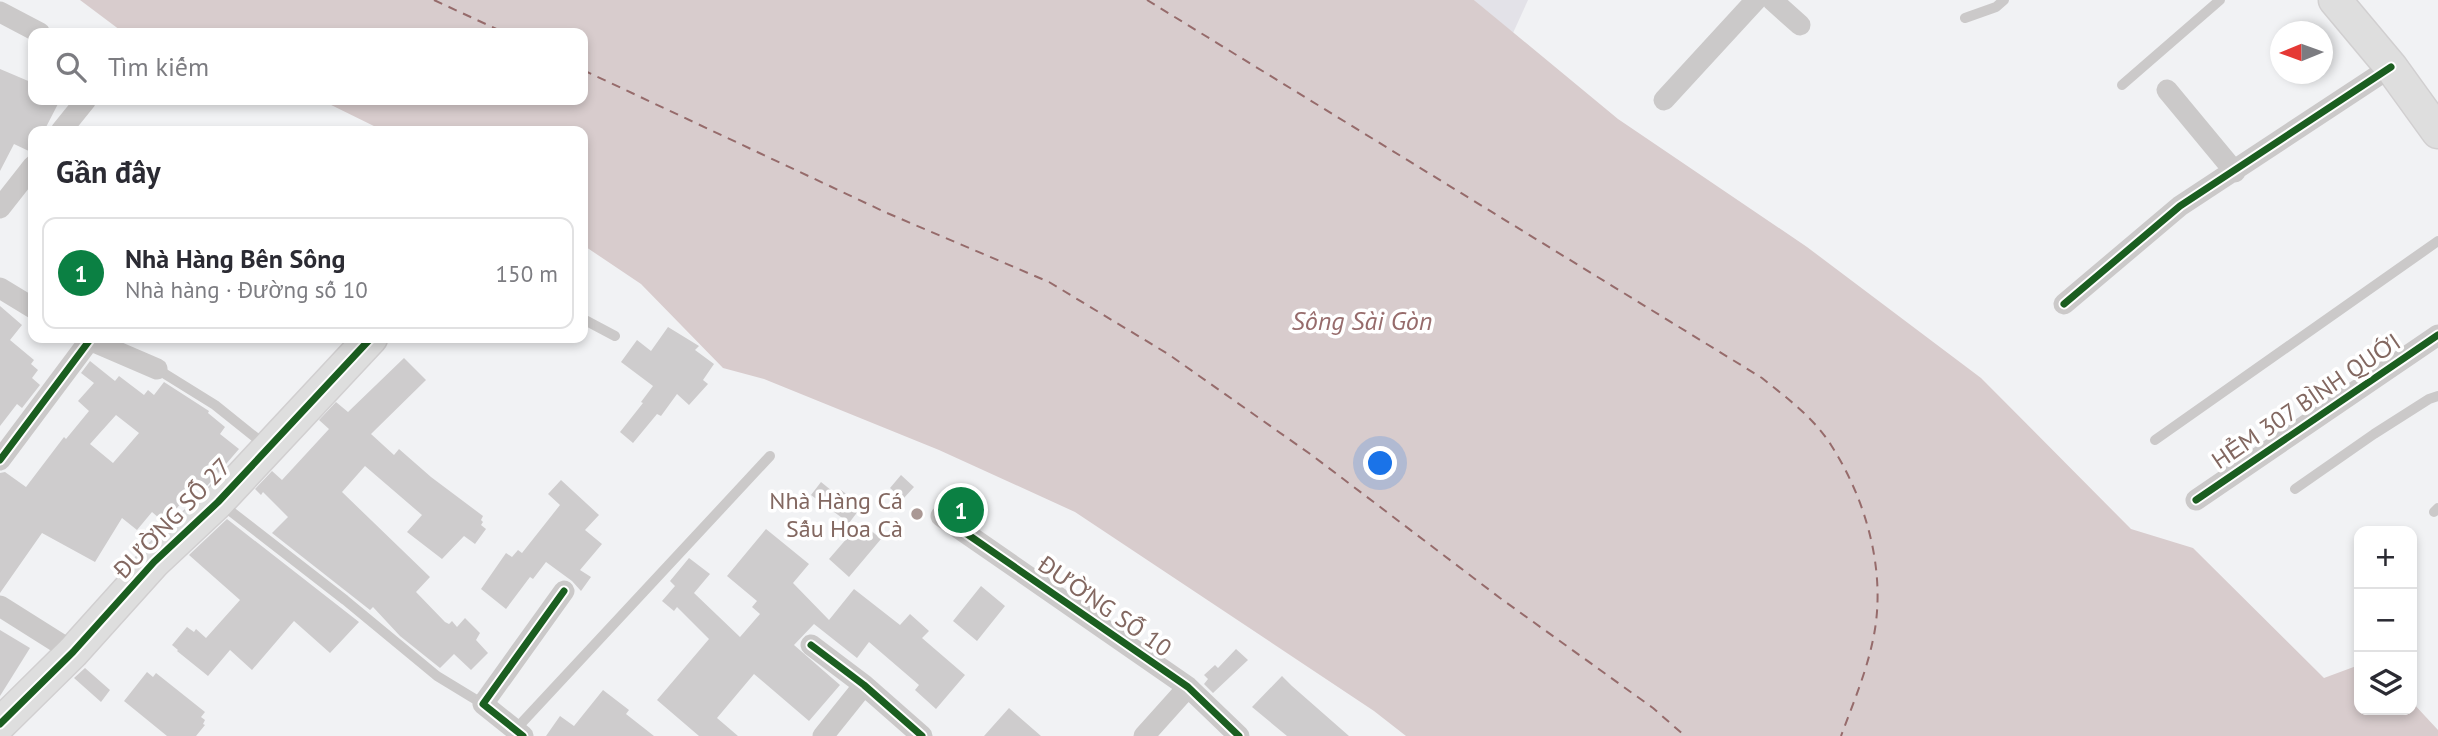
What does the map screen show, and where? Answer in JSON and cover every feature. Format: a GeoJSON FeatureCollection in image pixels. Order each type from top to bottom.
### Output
{"type":"FeatureCollection","features":[{"type":"Feature","properties":{"kind":"street"},"geometry":{"type":"LineString","coordinates":[[1664,100],[1756,0]]}},
{"type":"Feature","properties":{"kind":"street"},"geometry":{"type":"LineString","coordinates":[[1772,0],[1800,25]]}},
{"type":"Feature","properties":{"kind":"street"},"geometry":{"type":"LineString","coordinates":[[2335,0],[2390,67],[2438,132]]}},
{"type":"Feature","properties":{"kind":"street"},"geometry":{"type":"LineString","coordinates":[[0,12],[30,28]]}},
{"type":"Feature","properties":{"kind":"street"},"geometry":{"type":"LineString","coordinates":[[2064,304],[2167,216],[2390,67]]}},
{"type":"Feature","properties":{"kind":"street"},"geometry":{"type":"LineString","coordinates":[[2167,90],[2235,172]]}},
{"type":"Feature","properties":{"kind":"street"},"geometry":{"type":"LineString","coordinates":[[65,126],[82,105]]}},
{"type":"Feature","properties":{"kind":"street"},"geometry":{"type":"LineString","coordinates":[[0,208],[28,172]]}},
{"type":"Feature","properties":{"kind":"street"},"geometry":{"type":"LineString","coordinates":[[0,288],[28,305]]}},
{"type":"Feature","properties":{"kind":"street","name":"HẺM 307 BÌNH QUỚI"},"geometry":{"type":"LineString","coordinates":[[2196,500],[2438,335]]}},
{"type":"Feature","properties":{"kind":"street"},"geometry":{"type":"LineString","coordinates":[[0,460],[84,343]]}},
{"type":"Feature","properties":{"kind":"street"},"geometry":{"type":"LineString","coordinates":[[96,343],[157,369]]}},
{"type":"Feature","properties":{"kind":"street","name":"ĐƯỜNG SỐ 27"},"geometry":{"type":"LineString","coordinates":[[0,724],[73,652],[154,562],[218,502],[365,343]]}},
{"type":"Feature","properties":{"kind":"street","name":"ĐƯỜNG SỐ 10"},"geometry":{"type":"LineString","coordinates":[[941,516],[1188,687],[1239,736]]}},
{"type":"Feature","properties":{"kind":"street"},"geometry":{"type":"LineString","coordinates":[[513,728],[483,704],[564,591]]}},
{"type":"Feature","properties":{"kind":"street"},"geometry":{"type":"LineString","coordinates":[[0,606],[73,652]]}},
{"type":"Feature","properties":{"kind":"street"},"geometry":{"type":"LineString","coordinates":[[811,645],[864,685],[922,736]]}},
{"type":"Feature","properties":{"kind":"street"},"geometry":{"type":"LineString","coordinates":[[823,736],[864,685]]}},
{"type":"Feature","properties":{"kind":"street"},"geometry":{"type":"LineString","coordinates":[[1144,736],[1188,687]]}},
{"type":"Feature","properties":{"kind":"street"},"geometry":{"type":"LineString","coordinates":[[487,736],[513,728]]}},
{"type":"Feature","properties":{"kind":"lane"},"geometry":{"type":"LineString","coordinates":[[1965,18],[1996,7],[2004,0]]}},
{"type":"Feature","properties":{"kind":"lane"},"geometry":{"type":"LineString","coordinates":[[2122,85],[2220,0]]}},
{"type":"Feature","properties":{"kind":"lane"},"geometry":{"type":"LineString","coordinates":[[2155,440],[2438,241]]}},
{"type":"Feature","properties":{"kind":"lane"},"geometry":{"type":"LineString","coordinates":[[588,322],[615,336]]}},
{"type":"Feature","properties":{"kind":"lane"},"geometry":{"type":"LineString","coordinates":[[157,369],[215,405],[267,447]]}},
{"type":"Feature","properties":{"kind":"lane"},"geometry":{"type":"LineString","coordinates":[[2295,489],[2374,434],[2438,396]]}},
{"type":"Feature","properties":{"kind":"lane"},"geometry":{"type":"LineString","coordinates":[[513,728],[770,456]]}},
{"type":"Feature","properties":{"kind":"lane"},"geometry":{"type":"LineString","coordinates":[[218,502],[438,676],[483,704]]}},
{"type":"Feature","properties":{"kind":"shaded area"},"geometry":{"type":"Polygon","coordinates":[[[1474,0],[1528,0],[1513,33],[1474,0]]]}},
{"type":"Feature","properties":{"kind":"water","name":"Sông Sài Gòn"},"geometry":{"type":"Polygon","coordinates":[[[80,0],[1474,0],[1618,119],[1807,247],[1981,378],[2131,529],[2193,548],[2324,678],[2354,667],[2354,715],[2417,715],[2417,707],[2438,730],[2438,736],[1406,736],[1374,711],[1075,512],[939,450],[764,379],[723,368],[641,284],[588,248],[588,126],[374,126],[331,105],[588,105],[588,28],[117,28],[80,0]]]}},
{"type":"Feature","properties":{"kind":"building"},"geometry":{"type":"Polygon","coordinates":[[[0,69],[28,81],[28,105],[57,105],[47,126],[28,126],[28,151],[14,144],[0,171],[0,69]]]}},
{"type":"Feature","properties":{"kind":"building"},"geometry":{"type":"Polygon","coordinates":[[[0,306],[22,325],[10,340],[34,360],[31,364],[38,370],[32,378],[40,385],[22,408],[17,404],[0,426],[0,306]]]}},
{"type":"Feature","properties":{"kind":"building"},"geometry":{"type":"Polygon","coordinates":[[[668,327],[699,346],[695,350],[714,364],[703,380],[708,384],[689,405],[677,394],[661,416],[657,414],[633,443],[620,432],[653,386],[621,362],[637,340],[651,351],[668,327]]]}},
{"type":"Feature","properties":{"kind":"building"},"geometry":{"type":"Polygon","coordinates":[[[404,358],[426,380],[371,434],[394,455],[399,449],[483,516],[481,525],[486,529],[475,544],[464,536],[442,559],[407,532],[422,515],[365,466],[342,492],[430,577],[416,592],[445,622],[449,624],[452,621],[457,627],[465,618],[480,633],[476,640],[488,653],[471,670],[454,654],[440,668],[400,636],[373,607],[370,610],[272,533],[288,517],[263,492],[261,495],[255,489],[272,471],[282,480],[329,429],[319,420],[336,402],[348,412],[404,358]]]}},
{"type":"Feature","properties":{"kind":"building"},"geometry":{"type":"Polygon","coordinates":[[[90,361],[115,381],[119,376],[144,395],[148,390],[154,395],[164,382],[209,411],[208,413],[225,427],[220,434],[239,449],[207,486],[201,481],[176,509],[170,504],[159,518],[152,512],[137,530],[122,518],[95,562],[42,533],[0,593],[0,473],[5,472],[26,487],[64,437],[66,439],[89,411],[78,401],[94,383],[81,373],[90,361]],[[116,415],[90,444],[113,463],[139,433],[116,415]]]}},
{"type":"Feature","properties":{"kind":"building"},"geometry":{"type":"Polygon","coordinates":[[[901,475],[914,487],[903,499],[890,488],[901,475]]]}},
{"type":"Feature","properties":{"kind":"building"},"geometry":{"type":"Polygon","coordinates":[[[561,480],[599,515],[585,530],[602,544],[580,570],[591,577],[581,591],[546,562],[533,579],[530,577],[506,609],[481,589],[506,553],[512,557],[518,550],[522,553],[560,505],[548,494],[561,480]]]}},
{"type":"Feature","properties":{"kind":"building"},"geometry":{"type":"Polygon","coordinates":[[[821,482],[837,495],[841,490],[862,506],[849,523],[811,495],[821,482]]]}},
{"type":"Feature","properties":{"kind":"building"},"geometry":{"type":"Polygon","coordinates":[[[227,519],[359,622],[330,653],[294,621],[252,670],[230,650],[208,676],[172,645],[187,627],[194,632],[196,629],[206,638],[240,600],[189,555],[227,519]]]}},
{"type":"Feature","properties":{"kind":"building"},"geometry":{"type":"Polygon","coordinates":[[[861,522],[881,539],[849,577],[829,559],[861,522]]]}},
{"type":"Feature","properties":{"kind":"building"},"geometry":{"type":"Polygon","coordinates":[[[766,529],[809,564],[793,583],[829,620],[854,589],[900,625],[910,614],[929,631],[922,638],[965,675],[936,709],[915,690],[919,685],[869,642],[857,658],[814,624],[794,645],[840,685],[809,721],[754,674],[717,718],[738,736],[699,736],[657,700],[709,639],[677,607],[674,611],[662,601],[675,586],[670,581],[689,558],[710,574],[694,593],[740,637],[760,614],[752,607],[757,601],[727,576],[766,529]]]}},
{"type":"Feature","properties":{"kind":"building"},"geometry":{"type":"Polygon","coordinates":[[[981,586],[1005,606],[977,641],[953,621],[981,586]]]}},
{"type":"Feature","properties":{"kind":"building"},"geometry":{"type":"Polygon","coordinates":[[[0,630],[30,648],[0,696],[0,630]]]}},
{"type":"Feature","properties":{"kind":"building"},"geometry":{"type":"Polygon","coordinates":[[[1236,649],[1248,660],[1213,693],[1204,684],[1208,679],[1204,675],[1215,665],[1218,668],[1236,649]]]}},
{"type":"Feature","properties":{"kind":"building"},"geometry":{"type":"Polygon","coordinates":[[[85,668],[110,690],[101,702],[74,678],[85,668]]]}},
{"type":"Feature","properties":{"kind":"building"},"geometry":{"type":"Polygon","coordinates":[[[147,672],[153,677],[156,673],[205,712],[201,717],[205,720],[205,725],[196,736],[167,736],[124,701],[147,672]]]}},
{"type":"Feature","properties":{"kind":"building"},"geometry":{"type":"Polygon","coordinates":[[[1282,676],[1349,736],[1287,736],[1252,707],[1282,676]]]}},
{"type":"Feature","properties":{"kind":"building"},"geometry":{"type":"Polygon","coordinates":[[[603,690],[629,710],[626,714],[654,736],[546,736],[560,716],[574,726],[603,690]]]}},
{"type":"Feature","properties":{"kind":"building"},"geometry":{"type":"Polygon","coordinates":[[[1009,708],[1041,736],[984,736],[1009,708]]]}},
{"type":"Feature","properties":{"kind":"ferry route"},"geometry":{"type":"LineString","coordinates":[[434,0],[494,28]]}},
{"type":"Feature","properties":{"kind":"ferry route"},"geometry":{"type":"LineString","coordinates":[[1147,0],[1762,378],[1817,426],[1843,466],[1863,510],[1870,533],[1877,581],[1875,629],[1869,656],[1841,736]]}},
{"type":"Feature","properties":{"kind":"ferry route"},"geometry":{"type":"LineString","coordinates":[[588,72],[887,213],[1049,282],[1168,354],[1313,456],[1500,598],[1653,708],[1685,736]]}},
{"type":"Feature","properties":{"kind":"cycle path"},"geometry":{"type":"LineString","coordinates":[[2064,304],[2180,206],[2391,67]]}},
{"type":"Feature","properties":{"kind":"cycle path"},"geometry":{"type":"LineString","coordinates":[[2196,500],[2438,335]]}},
{"type":"Feature","properties":{"kind":"cycle path"},"geometry":{"type":"LineString","coordinates":[[0,460],[88,343]]}},
{"type":"Feature","properties":{"kind":"cycle path"},"geometry":{"type":"LineString","coordinates":[[0,724],[73,652],[154,562],[218,502],[366,343]]}},
{"type":"Feature","properties":{"kind":"cycle path"},"geometry":{"type":"LineString","coordinates":[[941,516],[1188,687],[1239,736]]}},
{"type":"Feature","properties":{"kind":"cycle path"},"geometry":{"type":"LineString","coordinates":[[523,736],[483,704],[564,591]]}},
{"type":"Feature","properties":{"kind":"cycle path"},"geometry":{"type":"LineString","coordinates":[[811,645],[864,685],[922,736]]}},
{"type":"Feature","properties":{"kind":"place","name":"Nhà Hàng Bên Sông"},"geometry":{"type":"Point","coordinates":[961,510]}},
{"type":"Feature","properties":{"kind":"place","name":"Nhà Hàng Cá Sấu Hoa Cà"},"geometry":{"type":"Point","coordinates":[917,514]}}]}
